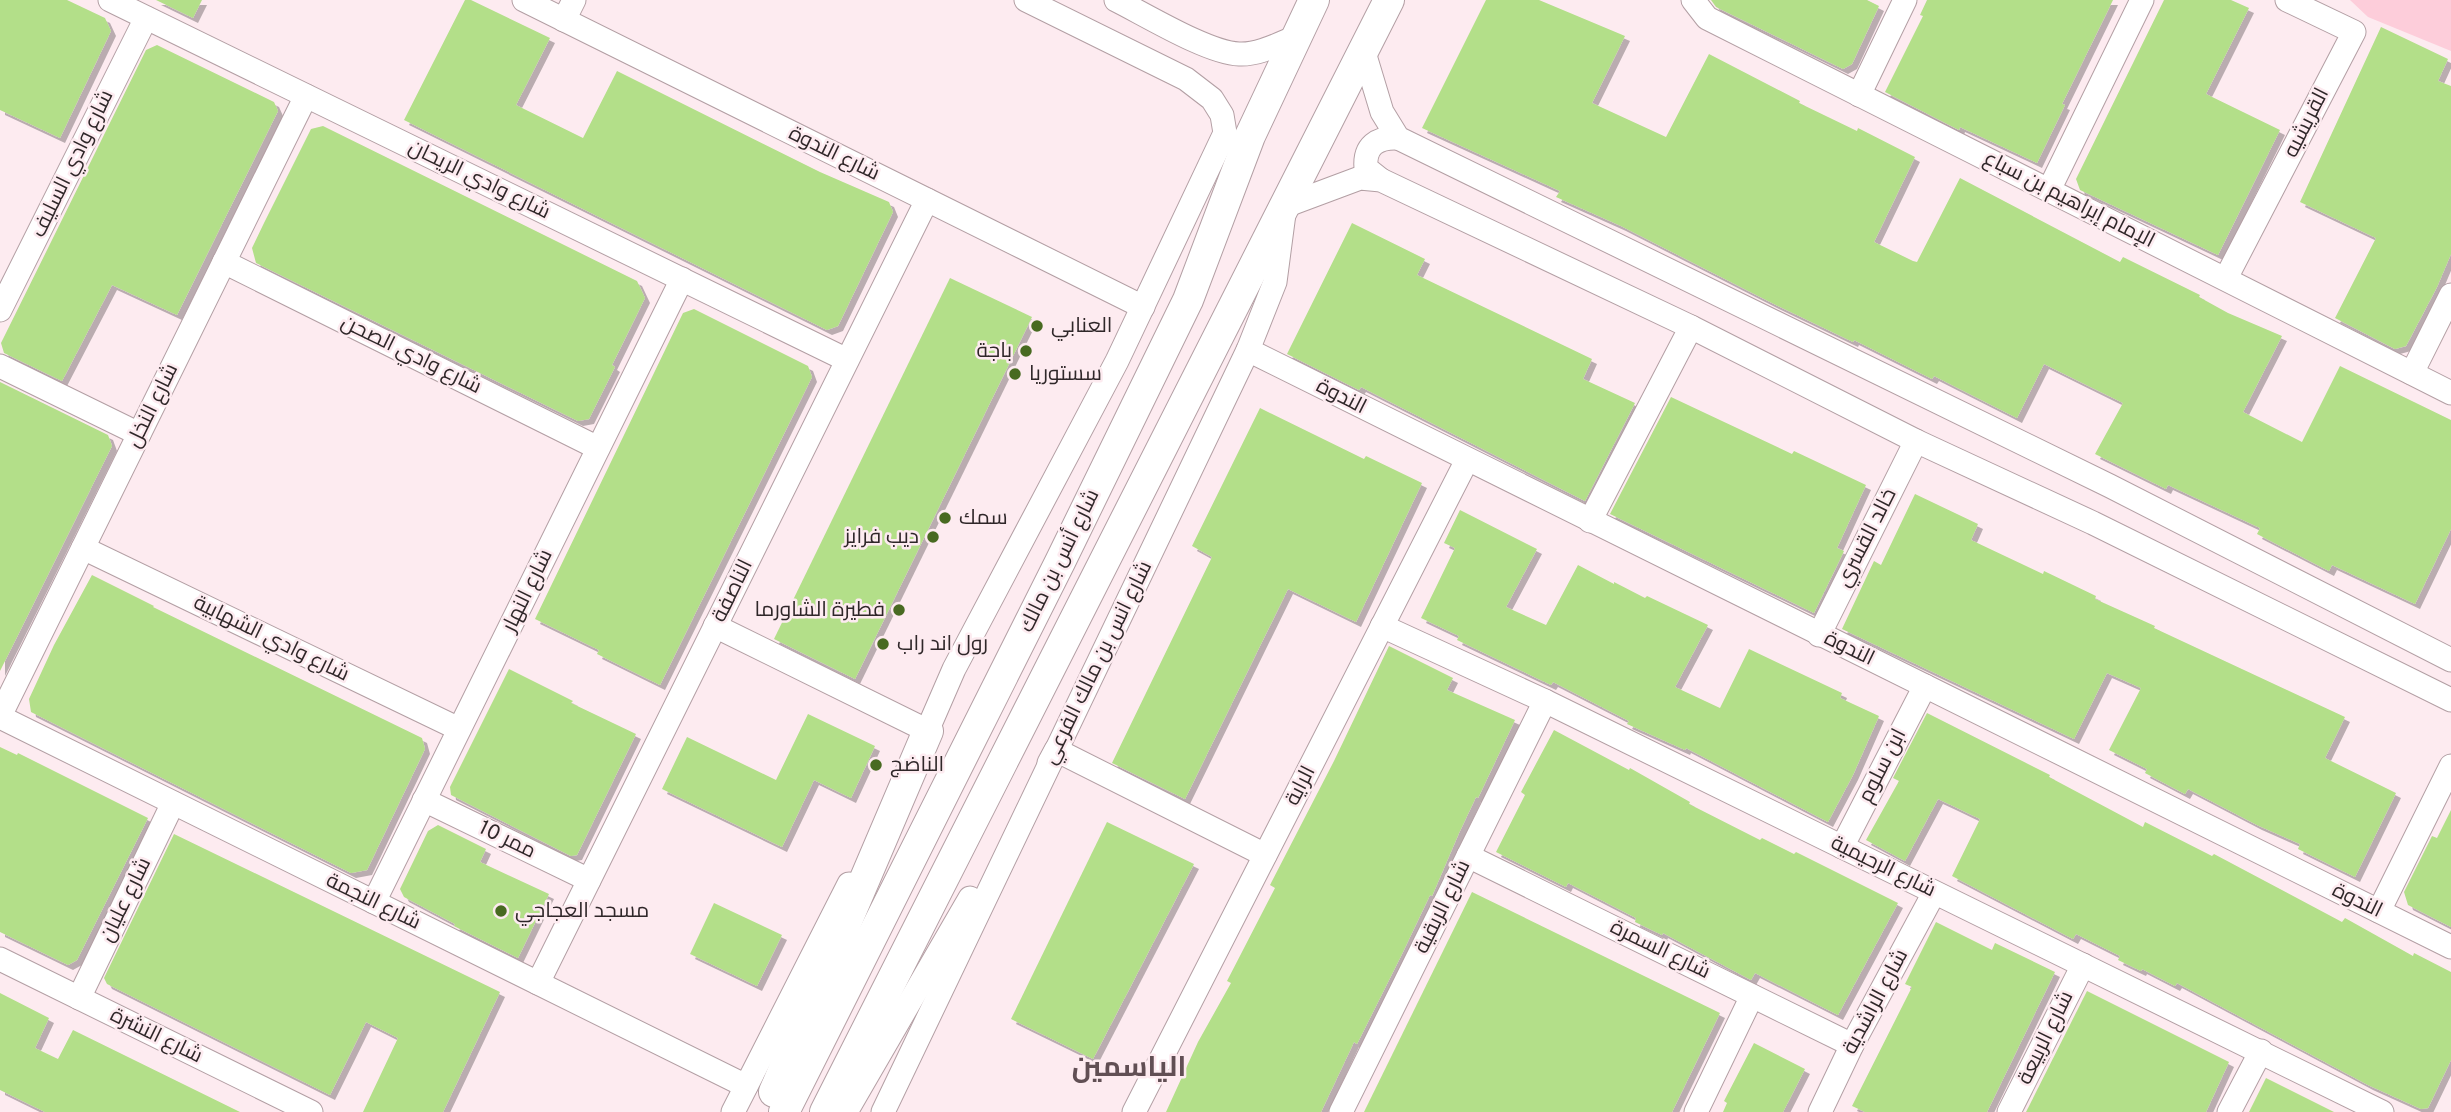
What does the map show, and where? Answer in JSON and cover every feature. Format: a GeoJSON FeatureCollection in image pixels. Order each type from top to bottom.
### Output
{"type":"FeatureCollection","features":[{"type":"Feature","properties":{"kind":"main road","name":"شارع أنس بن مالك"},"geometry":{"type":"LineString","coordinates":[[784,1112],[1182,313],[1250,136],[1314,0]]}},
{"type":"Feature","properties":{"kind":"main road"},"geometry":{"type":"LineString","coordinates":[[825,1112],[1388,0]]}},
{"type":"Feature","properties":{"kind":"main road"},"geometry":{"type":"LineString","coordinates":[[765,1112],[928,731]]}},
{"type":"Feature","properties":{"kind":"street","name":"شارع وادي الريحان"},"geometry":{"type":"LineString","coordinates":[[110,0],[847,360]]}},
{"type":"Feature","properties":{"kind":"street","name":"شارع الندوة"},"geometry":{"type":"LineString","coordinates":[[524,0],[569,10],[927,200],[1143,307]]}},
{"type":"Feature","properties":{"kind":"street"},"geometry":{"type":"LineString","coordinates":[[733,1112],[928,731],[954,669],[1117,361],[1225,133],[1222,115],[1212,99],[1186,79],[1026,0]]}},
{"type":"Feature","properties":{"kind":"street"},"geometry":{"type":"LineString","coordinates":[[1116,0],[1221,51],[1241,54],[1264,50],[1296,37]]}},
{"type":"Feature","properties":{"kind":"street","name":"الإمام إبراهيم بن سباع"},"geometry":{"type":"LineString","coordinates":[[1693,0],[1707,18],[2451,393]]}},
{"type":"Feature","properties":{"kind":"street"},"geometry":{"type":"LineString","coordinates":[[1859,95],[1905,0]]}},
{"type":"Feature","properties":{"kind":"street"},"geometry":{"type":"LineString","coordinates":[[2049,190],[2142,0]]}},
{"type":"Feature","properties":{"kind":"street","name":"القريشيه"},"geometry":{"type":"LineString","coordinates":[[2226,278],[2354,32],[2287,0]]}},
{"type":"Feature","properties":{"kind":"street","name":"شارع وادي السليف"},"geometry":{"type":"LineString","coordinates":[[0,310],[146,18]]}},
{"type":"Feature","properties":{"kind":"street"},"geometry":{"type":"LineString","coordinates":[[1363,50],[1382,112],[1398,138]]}},
{"type":"Feature","properties":{"kind":"street","name":"شارع النخل"},"geometry":{"type":"LineString","coordinates":[[0,717],[306,96]]}},
{"type":"Feature","properties":{"kind":"street"},"geometry":{"type":"LineString","coordinates":[[1117,361],[1250,136]]}},
{"type":"Feature","properties":{"kind":"street"},"geometry":{"type":"LineString","coordinates":[[2451,660],[2110,486],[1398,138],[1383,137],[1369,148],[1365,157],[1366,168],[1381,180],[1691,327],[1916,441],[2092,523],[2451,700]]}},
{"type":"Feature","properties":{"kind":"street"},"geometry":{"type":"LineString","coordinates":[[1285,206],[1360,178],[1381,180]]}},
{"type":"Feature","properties":{"kind":"street","name":"الناصفة"},"geometry":{"type":"LineString","coordinates":[[538,983],[927,200]]}},
{"type":"Feature","properties":{"kind":"street","name":"شارع انس بن مالك الفرعي"},"geometry":{"type":"LineString","coordinates":[[883,1112],[1248,349],[1275,282],[1285,206]]}},
{"type":"Feature","properties":{"kind":"street","name":"شارع وادي الصحن"},"geometry":{"type":"LineString","coordinates":[[224,262],[598,447]]}},
{"type":"Feature","properties":{"kind":"street","name":"شارع النهار"},"geometry":{"type":"LineString","coordinates":[[374,902],[681,279]]}},
{"type":"Feature","properties":{"kind":"street"},"geometry":{"type":"LineString","coordinates":[[2412,373],[2451,295]]}},
{"type":"Feature","properties":{"kind":"street"},"geometry":{"type":"LineString","coordinates":[[1590,521],[1691,327]]}},
{"type":"Feature","properties":{"kind":"street","name":"الندوة"},"geometry":{"type":"LineString","coordinates":[[1248,349],[1466,460],[2451,947]]}},
{"type":"Feature","properties":{"kind":"street"},"geometry":{"type":"LineString","coordinates":[[0,366],[139,435]]}},
{"type":"Feature","properties":{"kind":"street","name":"خالد القسري"},"geometry":{"type":"LineString","coordinates":[[1819,635],[1916,441]]}},
{"type":"Feature","properties":{"kind":"street","name":"الراية"},"geometry":{"type":"LineString","coordinates":[[1134,1112],[1466,460]]}},
{"type":"Feature","properties":{"kind":"street"},"geometry":{"type":"LineString","coordinates":[[2041,499],[2059,496],[2070,485],[2069,474],[2061,463]]}},
{"type":"Feature","properties":{"kind":"street"},"geometry":{"type":"LineString","coordinates":[[2092,523],[2088,513],[2090,504],[2098,493],[2110,486]]}},
{"type":"Feature","properties":{"kind":"street","name":"شارع وادي الشهابية"},"geometry":{"type":"LineString","coordinates":[[83,548],[459,729]]}},
{"type":"Feature","properties":{"kind":"street"},"geometry":{"type":"LineString","coordinates":[[715,626],[928,731]]}},
{"type":"Feature","properties":{"kind":"street","name":"شارع الرحيمية"},"geometry":{"type":"LineString","coordinates":[[1382,626],[1545,701],[2382,1112]]}},
{"type":"Feature","properties":{"kind":"street","name":"ابن سلوم"},"geometry":{"type":"LineString","coordinates":[[1842,847],[1925,686]]}},
{"type":"Feature","properties":{"kind":"street","name":"شارع الربقية"},"geometry":{"type":"LineString","coordinates":[[1341,1112],[1545,701]]}},
{"type":"Feature","properties":{"kind":"street","name":"شارع النجمة"},"geometry":{"type":"LineString","coordinates":[[0,717],[746,1086]]}},
{"type":"Feature","properties":{"kind":"street"},"geometry":{"type":"LineString","coordinates":[[846,1112],[1056,750],[1265,855]]}},
{"type":"Feature","properties":{"kind":"street"},"geometry":{"type":"LineString","coordinates":[[2379,911],[2451,766]]}},
{"type":"Feature","properties":{"kind":"street","name":"ممر 10"},"geometry":{"type":"LineString","coordinates":[[424,800],[589,880]]}},
{"type":"Feature","properties":{"kind":"street","name":"شارع عليان"},"geometry":{"type":"LineString","coordinates":[[79,998],[173,803]]}},
{"type":"Feature","properties":{"kind":"street","name":"شارع السمرة"},"geometry":{"type":"LineString","coordinates":[[1468,856],[1852,1045]]}},
{"type":"Feature","properties":{"kind":"street","name":"شارع الراشدية"},"geometry":{"type":"LineString","coordinates":[[1820,1112],[1852,1045],[1934,893]]}},
{"type":"Feature","properties":{"kind":"street","name":"شارع النشرة"},"geometry":{"type":"LineString","coordinates":[[0,959],[311,1112]]}},
{"type":"Feature","properties":{"kind":"street","name":"شارع الربيعة"},"geometry":{"type":"LineString","coordinates":[[2010,1112],[2083,965]]}},
{"type":"Feature","properties":{"kind":"street"},"geometry":{"type":"LineString","coordinates":[[1696,1112],[1752,996]]}},
{"type":"Feature","properties":{"kind":"street"},"geometry":{"type":"LineString","coordinates":[[2229,1112],[2261,1051]]}},
{"type":"Feature","properties":{"kind":"shaded area"},"geometry":{"type":"Polygon","coordinates":[[[2350,0],[2451,0],[2451,51],[2368,17],[2350,0]]]}},
{"type":"Feature","properties":{"kind":"building"},"geometry":{"type":"Polygon","coordinates":[[[0,0],[67,0],[105,18],[111,31],[60,138],[0,110],[0,0]]]}},
{"type":"Feature","properties":{"kind":"building"},"geometry":{"type":"Polygon","coordinates":[[[156,0],[202,0],[193,18],[156,0]]]}},
{"type":"Feature","properties":{"kind":"building"},"geometry":{"type":"Polygon","coordinates":[[[465,0],[471,0],[550,38],[516,105],[583,138],[617,71],[820,172],[889,202],[893,212],[838,326],[827,330],[404,120],[465,0]]]}},
{"type":"Feature","properties":{"kind":"building"},"geometry":{"type":"Polygon","coordinates":[[[1486,0],[1539,0],[1625,36],[1592,103],[1666,137],[1709,54],[1800,101],[1799,103],[1857,131],[1858,128],[1915,157],[1874,242],[1913,261],[1917,262],[1960,178],[2120,262],[2123,257],[2200,295],[2199,297],[2228,313],[2282,336],[2243,412],[2302,442],[2340,366],[2451,420],[2451,529],[2415,604],[2332,565],[2329,571],[2257,534],[2260,528],[2168,485],[2166,489],[2095,454],[2123,403],[2044,364],[2017,418],[1934,376],[1932,379],[1774,304],[1621,226],[1556,197],[1560,191],[1422,128],[1486,0]]]}},
{"type":"Feature","properties":{"kind":"building"},"geometry":{"type":"Polygon","coordinates":[[[1711,0],[1867,0],[1879,6],[1852,64],[1843,69],[1716,7],[1711,0]]]}},
{"type":"Feature","properties":{"kind":"building"},"geometry":{"type":"Polygon","coordinates":[[[1927,0],[2113,0],[2062,104],[2065,105],[2037,163],[1960,127],[1959,130],[1885,92],[1923,16],[1920,15],[1927,0]]]}},
{"type":"Feature","properties":{"kind":"building"},"geometry":{"type":"Polygon","coordinates":[[[2164,0],[2231,0],[2249,8],[2206,94],[2280,130],[2218,255],[2080,190],[2076,179],[2164,0]]]}},
{"type":"Feature","properties":{"kind":"building"},"geometry":{"type":"Polygon","coordinates":[[[2381,27],[2448,59],[2438,81],[2451,86],[2451,254],[2406,346],[2395,349],[2335,318],[2376,238],[2300,202],[2381,27]]]}},
{"type":"Feature","properties":{"kind":"building"},"geometry":{"type":"Polygon","coordinates":[[[157,45],[274,102],[278,111],[177,315],[112,285],[62,381],[4,353],[1,343],[146,50],[157,45]]]}},
{"type":"Feature","properties":{"kind":"building"},"geometry":{"type":"Polygon","coordinates":[[[323,126],[637,281],[645,298],[589,419],[578,421],[256,263],[252,248],[264,223],[311,129],[323,126]]]}},
{"type":"Feature","properties":{"kind":"building"},"geometry":{"type":"Polygon","coordinates":[[[1352,223],[1425,259],[1417,275],[1592,359],[1583,379],[1635,403],[1585,501],[1361,387],[1359,390],[1287,354],[1352,223]]]}},
{"type":"Feature","properties":{"kind":"building"},"geometry":{"type":"Polygon","coordinates":[[[950,278],[1032,317],[855,679],[774,639],[950,278]]]}},
{"type":"Feature","properties":{"kind":"building"},"geometry":{"type":"Polygon","coordinates":[[[694,309],[808,366],[812,377],[660,685],[597,654],[599,650],[535,619],[683,313],[694,309]]]}},
{"type":"Feature","properties":{"kind":"building"},"geometry":{"type":"Polygon","coordinates":[[[0,382],[108,435],[112,446],[0,671],[0,382]]]}},
{"type":"Feature","properties":{"kind":"building"},"geometry":{"type":"Polygon","coordinates":[[[1671,397],[1792,454],[1794,451],[1866,485],[1837,548],[1844,551],[1814,613],[1610,514],[1671,397]]]}},
{"type":"Feature","properties":{"kind":"building"},"geometry":{"type":"Polygon","coordinates":[[[1260,408],[1364,459],[1366,456],[1422,483],[1356,622],[1288,589],[1185,799],[1112,763],[1212,557],[1192,546],[1260,408]]]}},
{"type":"Feature","properties":{"kind":"building"},"geometry":{"type":"Polygon","coordinates":[[[1915,494],[1978,524],[1971,540],[2043,574],[2044,571],[2096,596],[2095,599],[2155,626],[2154,628],[2345,717],[2325,758],[2396,793],[2355,877],[2298,849],[2300,844],[2188,789],[2185,794],[2145,773],[2147,769],[2109,750],[2141,688],[2107,673],[2074,739],[1842,629],[1874,561],[1881,565],[1915,494]]]}},
{"type":"Feature","properties":{"kind":"building"},"geometry":{"type":"Polygon","coordinates":[[[1460,510],[1537,549],[1506,607],[1546,625],[1578,565],[1614,584],[1645,598],[1647,596],[1708,625],[1675,687],[1720,708],[1749,649],[1842,693],[1840,698],[1879,716],[1853,775],[1828,822],[1686,748],[1685,750],[1627,724],[1629,721],[1553,682],[1551,685],[1457,640],[1459,636],[1421,618],[1455,548],[1444,543],[1460,510]]]}},
{"type":"Feature","properties":{"kind":"building"},"geometry":{"type":"Polygon","coordinates":[[[92,575],[422,738],[425,749],[367,870],[351,873],[31,712],[29,699],[54,645],[92,575]]]}},
{"type":"Feature","properties":{"kind":"building"},"geometry":{"type":"Polygon","coordinates":[[[1389,646],[1453,678],[1447,690],[1515,720],[1459,833],[1432,896],[1430,895],[1357,1044],[1354,1042],[1321,1112],[1166,1112],[1198,1042],[1231,983],[1227,981],[1275,888],[1270,885],[1389,646]]]}},
{"type":"Feature","properties":{"kind":"building"},"geometry":{"type":"Polygon","coordinates":[[[509,669],[636,734],[577,855],[571,856],[451,795],[450,787],[509,669]]]}},
{"type":"Feature","properties":{"kind":"building"},"geometry":{"type":"Polygon","coordinates":[[[1927,713],[2050,775],[2049,777],[2143,827],[2145,822],[2212,856],[2214,854],[2342,922],[2345,918],[2413,956],[2414,953],[2451,972],[2451,1060],[2428,1108],[2421,1109],[2368,1085],[2177,983],[2175,986],[2118,960],[2120,956],[2076,934],[2073,939],[1952,876],[1980,819],[1953,806],[1938,799],[1905,861],[1866,840],[1899,781],[1893,778],[1927,713]]]}},
{"type":"Feature","properties":{"kind":"building"},"geometry":{"type":"Polygon","coordinates":[[[808,714],[875,746],[851,798],[814,780],[782,847],[662,789],[687,737],[776,780],[808,714]]]}},
{"type":"Feature","properties":{"kind":"building"},"geometry":{"type":"Polygon","coordinates":[[[1554,730],[1629,770],[1630,768],[1690,802],[1689,804],[1760,840],[1762,838],[1794,854],[1796,852],[1898,903],[1838,1015],[1755,973],[1751,980],[1663,933],[1662,935],[1635,922],[1636,918],[1568,883],[1566,887],[1496,852],[1525,795],[1521,792],[1554,730]]]}},
{"type":"Feature","properties":{"kind":"building"},"geometry":{"type":"Polygon","coordinates":[[[0,747],[17,755],[18,753],[148,818],[77,960],[68,965],[0,932],[0,747]]]}},
{"type":"Feature","properties":{"kind":"building"},"geometry":{"type":"Polygon","coordinates":[[[2451,810],[2451,927],[2408,905],[2404,892],[2432,836],[2437,838],[2451,810]]]}},
{"type":"Feature","properties":{"kind":"building"},"geometry":{"type":"Polygon","coordinates":[[[1107,822],[1194,864],[1093,1059],[1011,1019],[1107,822]]]}},
{"type":"Feature","properties":{"kind":"building"},"geometry":{"type":"Polygon","coordinates":[[[438,825],[486,849],[480,862],[549,894],[518,958],[404,897],[400,889],[428,831],[438,825]]]}},
{"type":"Feature","properties":{"kind":"building"},"geometry":{"type":"Polygon","coordinates":[[[174,834],[500,992],[443,1112],[363,1112],[398,1038],[366,1022],[330,1095],[107,984],[104,978],[174,834]]]}},
{"type":"Feature","properties":{"kind":"building"},"geometry":{"type":"Polygon","coordinates":[[[1472,892],[1720,1013],[1672,1112],[1364,1112],[1472,892]]]}},
{"type":"Feature","properties":{"kind":"building"},"geometry":{"type":"Polygon","coordinates":[[[714,903],[782,935],[757,986],[690,954],[714,903]]]}},
{"type":"Feature","properties":{"kind":"building"},"geometry":{"type":"Polygon","coordinates":[[[1936,922],[1992,950],[1995,943],[2055,972],[1987,1112],[1865,1112],[1852,1106],[1912,987],[1905,984],[1936,922]]]}},
{"type":"Feature","properties":{"kind":"building"},"geometry":{"type":"Polygon","coordinates":[[[2087,991],[2229,1062],[2206,1112],[2026,1112],[2087,991]]]}},
{"type":"Feature","properties":{"kind":"building"},"geometry":{"type":"Polygon","coordinates":[[[0,993],[49,1018],[35,1048],[58,1059],[73,1030],[240,1112],[45,1112],[0,1090],[0,993]]]}},
{"type":"Feature","properties":{"kind":"building"},"geometry":{"type":"Polygon","coordinates":[[[1754,1043],[1805,1069],[1783,1112],[1723,1112],[1727,1103],[1724,1101],[1754,1043]]]}},
{"type":"Feature","properties":{"kind":"building"},"geometry":{"type":"Polygon","coordinates":[[[2266,1078],[2334,1112],[2249,1112],[2266,1078]]]}},
{"type":"Feature","properties":{"kind":"place","name":"العنابي"},"geometry":{"type":"Point","coordinates":[1037,326]}},
{"type":"Feature","properties":{"kind":"place","name":"باجة"},"geometry":{"type":"Point","coordinates":[1026,351]}},
{"type":"Feature","properties":{"kind":"place","name":"سستوريا"},"geometry":{"type":"Point","coordinates":[1015,374]}},
{"type":"Feature","properties":{"kind":"place","name":"سمك"},"geometry":{"type":"Point","coordinates":[945,518]}},
{"type":"Feature","properties":{"kind":"place","name":"ديب فرايز"},"geometry":{"type":"Point","coordinates":[933,537]}},
{"type":"Feature","properties":{"kind":"place","name":"فطيرة الشاورما"},"geometry":{"type":"Point","coordinates":[899,610]}},
{"type":"Feature","properties":{"kind":"place","name":"رول اند راب"},"geometry":{"type":"Point","coordinates":[883,644]}},
{"type":"Feature","properties":{"kind":"place","name":"الناضج"},"geometry":{"type":"Point","coordinates":[876,765]}},
{"type":"Feature","properties":{"kind":"place","name":"مسجد العجاجي"},"geometry":{"type":"Point","coordinates":[501,911]}},
{"type":"Feature","properties":{"kind":"district","name":"الياسمين"},"geometry":{"type":"Point","coordinates":[1129,1069]}}]}
